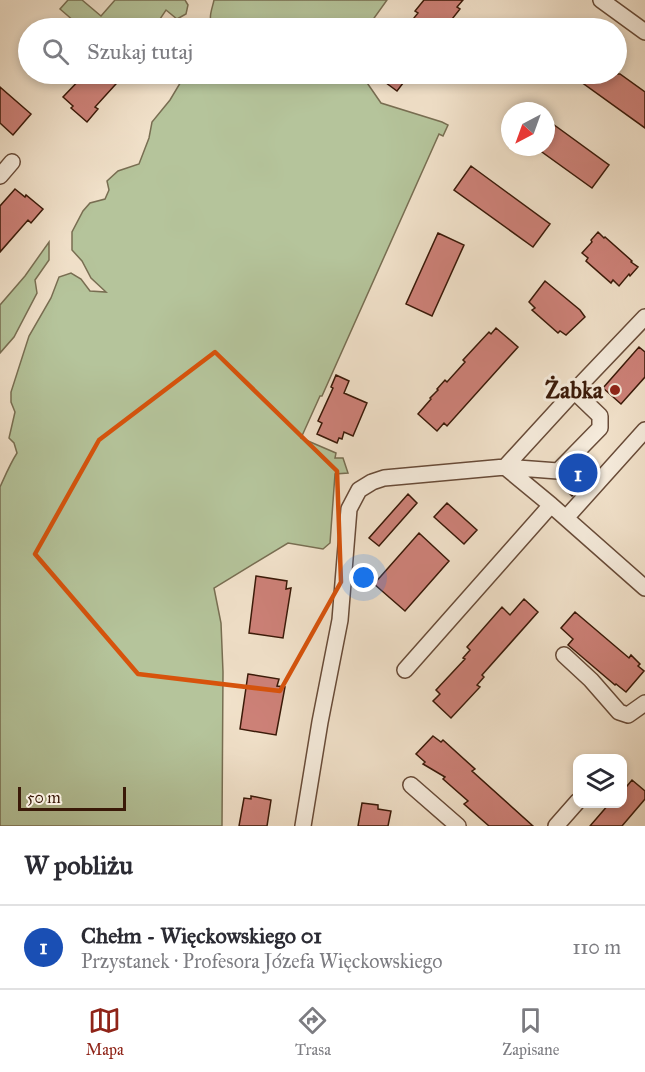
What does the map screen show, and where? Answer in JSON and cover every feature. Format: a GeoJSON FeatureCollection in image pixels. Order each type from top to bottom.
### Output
{"type":"FeatureCollection","features":[{"type":"Feature","properties":{"kind":"street"},"geometry":{"type":"LineString","coordinates":[[601,0],[626,18]]}},
{"type":"Feature","properties":{"kind":"street"},"geometry":{"type":"LineString","coordinates":[[627,19],[645,32]]}},
{"type":"Feature","properties":{"kind":"street"},"geometry":{"type":"LineString","coordinates":[[0,176],[12,162]]}},
{"type":"Feature","properties":{"kind":"street"},"geometry":{"type":"LineString","coordinates":[[505,467],[645,317]]}},
{"type":"Feature","properties":{"kind":"street"},"geometry":{"type":"LineString","coordinates":[[303,826],[340,620],[349,509],[359,490],[384,478],[505,467],[558,471],[600,428],[600,416],[574,391]]}},
{"type":"Feature","properties":{"kind":"street"},"geometry":{"type":"LineString","coordinates":[[566,518],[645,430]]}},
{"type":"Feature","properties":{"kind":"street"},"geometry":{"type":"LineString","coordinates":[[505,467],[645,588]]}},
{"type":"Feature","properties":{"kind":"street"},"geometry":{"type":"LineString","coordinates":[[405,670],[550,505]]}},
{"type":"Feature","properties":{"kind":"street"},"geometry":{"type":"LineString","coordinates":[[564,655],[591,680],[619,712],[628,715],[645,703]]}},
{"type":"Feature","properties":{"kind":"street"},"geometry":{"type":"LineString","coordinates":[[411,785],[458,826]]}},
{"type":"Feature","properties":{"kind":"street"},"geometry":{"type":"LineString","coordinates":[[556,826],[573,807]]}},
{"type":"Feature","properties":{"kind":"highlighted area"},"geometry":{"type":"Polygon","coordinates":[[[215,352],[337,471],[341,582],[280,691],[138,674],[35,554],[99,440],[215,352]]]}},
{"type":"Feature","properties":{"kind":"green space"},"geometry":{"type":"Polygon","coordinates":[[[68,0],[82,0],[101,16],[115,0],[185,0],[188,5],[186,14],[179,18],[166,10],[161,18],[70,18],[60,9],[68,0]]]}},
{"type":"Feature","properties":{"kind":"green space"},"geometry":{"type":"Polygon","coordinates":[[[214,0],[387,0],[374,18],[210,18],[214,0]]]}},
{"type":"Feature","properties":{"kind":"green space"},"geometry":{"type":"Polygon","coordinates":[[[180,84],[368,84],[381,103],[448,125],[443,136],[439,134],[301,438],[336,453],[335,458],[343,458],[348,473],[335,474],[330,543],[323,549],[288,543],[214,588],[221,623],[223,672],[222,826],[0,826],[0,487],[17,453],[14,443],[9,438],[15,412],[11,402],[11,392],[29,336],[51,298],[59,277],[71,273],[81,279],[90,291],[106,292],[91,278],[82,261],[72,250],[72,232],[90,203],[105,199],[109,190],[107,181],[118,171],[139,164],[149,138],[152,122],[180,84]]]}},
{"type":"Feature","properties":{"kind":"green space"},"geometry":{"type":"Polygon","coordinates":[[[49,242],[49,260],[35,280],[37,293],[14,337],[0,353],[0,305],[25,276],[49,242]]]}},
{"type":"Feature","properties":{"kind":"building"},"geometry":{"type":"Polygon","coordinates":[[[424,0],[463,0],[457,7],[460,9],[453,18],[414,18],[418,13],[415,11],[424,0]]]}},
{"type":"Feature","properties":{"kind":"building"},"geometry":{"type":"Polygon","coordinates":[[[627,79],[645,92],[645,128],[584,84],[627,84],[627,79]]]}},
{"type":"Feature","properties":{"kind":"building"},"geometry":{"type":"Polygon","coordinates":[[[75,84],[116,84],[95,107],[98,109],[87,122],[71,108],[73,106],[63,97],[75,84]]]}},
{"type":"Feature","properties":{"kind":"building"},"geometry":{"type":"Polygon","coordinates":[[[388,84],[402,84],[397,91],[388,84]]]}},
{"type":"Feature","properties":{"kind":"building"},"geometry":{"type":"Polygon","coordinates":[[[0,87],[31,114],[13,135],[0,123],[0,87]]]}},
{"type":"Feature","properties":{"kind":"building"},"geometry":{"type":"Polygon","coordinates":[[[555,126],[609,165],[592,188],[548,156],[555,156],[555,126]]]}},
{"type":"Feature","properties":{"kind":"building"},"geometry":{"type":"Polygon","coordinates":[[[471,166],[550,224],[533,247],[454,190],[471,166]]]}},
{"type":"Feature","properties":{"kind":"building"},"geometry":{"type":"Polygon","coordinates":[[[15,189],[43,209],[31,223],[28,220],[0,252],[0,206],[15,189]]]}},
{"type":"Feature","properties":{"kind":"building"},"geometry":{"type":"Polygon","coordinates":[[[598,232],[638,267],[619,286],[613,280],[611,283],[586,261],[588,258],[582,253],[598,232]]]}},
{"type":"Feature","properties":{"kind":"building"},"geometry":{"type":"Polygon","coordinates":[[[438,233],[464,245],[432,316],[406,304],[438,233]]]}},
{"type":"Feature","properties":{"kind":"building"},"geometry":{"type":"Polygon","coordinates":[[[545,281],[580,310],[585,317],[566,335],[560,331],[558,333],[532,310],[535,308],[529,302],[545,281]]]}},
{"type":"Feature","properties":{"kind":"building"},"geometry":{"type":"Polygon","coordinates":[[[496,328],[518,347],[447,426],[444,423],[437,431],[418,414],[445,380],[447,382],[465,362],[463,360],[489,332],[491,334],[496,328]]]}},
{"type":"Feature","properties":{"kind":"building"},"geometry":{"type":"Polygon","coordinates":[[[639,347],[645,352],[645,377],[621,404],[603,388],[639,347]]]}},
{"type":"Feature","properties":{"kind":"building"},"geometry":{"type":"Polygon","coordinates":[[[336,375],[349,381],[344,393],[367,403],[353,436],[344,432],[342,439],[339,438],[337,443],[317,434],[322,423],[318,421],[333,388],[331,387],[336,375]]]}},
{"type":"Feature","properties":{"kind":"building"},"geometry":{"type":"Polygon","coordinates":[[[572,480],[580,488],[572,496],[565,489],[572,480]]]}},
{"type":"Feature","properties":{"kind":"building"},"geometry":{"type":"Polygon","coordinates":[[[408,494],[417,503],[379,546],[369,538],[408,494]]]}},
{"type":"Feature","properties":{"kind":"building"},"geometry":{"type":"Polygon","coordinates":[[[447,503],[477,530],[464,544],[434,517],[447,503]]]}},
{"type":"Feature","properties":{"kind":"building"},"geometry":{"type":"Polygon","coordinates":[[[419,533],[449,561],[405,611],[374,584],[419,533]]]}},
{"type":"Feature","properties":{"kind":"building"},"geometry":{"type":"Polygon","coordinates":[[[256,576],[287,581],[286,589],[291,588],[283,638],[249,633],[256,576]]]}},
{"type":"Feature","properties":{"kind":"building"},"geometry":{"type":"Polygon","coordinates":[[[524,599],[538,612],[482,675],[484,677],[477,685],[480,687],[451,718],[433,701],[440,694],[436,690],[465,659],[463,658],[470,650],[467,647],[502,607],[510,615],[524,599]]]}},
{"type":"Feature","properties":{"kind":"building"},"geometry":{"type":"Polygon","coordinates":[[[575,612],[629,658],[631,655],[640,664],[638,666],[644,671],[626,692],[568,645],[573,639],[561,628],[575,612]]]}},
{"type":"Feature","properties":{"kind":"building"},"geometry":{"type":"Polygon","coordinates":[[[248,674],[279,679],[277,686],[285,687],[276,735],[240,729],[248,674]]]}},
{"type":"Feature","properties":{"kind":"building"},"geometry":{"type":"Polygon","coordinates":[[[433,736],[441,742],[443,740],[475,769],[472,771],[533,826],[489,826],[464,804],[468,801],[443,779],[445,777],[423,764],[425,762],[416,754],[433,736]]]}},
{"type":"Feature","properties":{"kind":"building"},"geometry":{"type":"Polygon","coordinates":[[[632,780],[645,791],[645,799],[622,826],[590,826],[606,808],[627,808],[627,786],[632,780]]]}},
{"type":"Feature","properties":{"kind":"building"},"geometry":{"type":"Polygon","coordinates":[[[251,796],[271,800],[267,826],[239,826],[244,798],[251,799],[251,796]]]}},
{"type":"Feature","properties":{"kind":"building"},"geometry":{"type":"Polygon","coordinates":[[[362,803],[378,805],[378,809],[391,811],[388,826],[358,826],[362,803]]]}},
{"type":"Feature","properties":{"kind":"place","name":"Żabka"},"geometry":{"type":"Point","coordinates":[615,390]}},
{"type":"Feature","properties":{"kind":"place","name":"Chełm - Więckowskiego 01"},"geometry":{"type":"Point","coordinates":[578,473]}}]}
